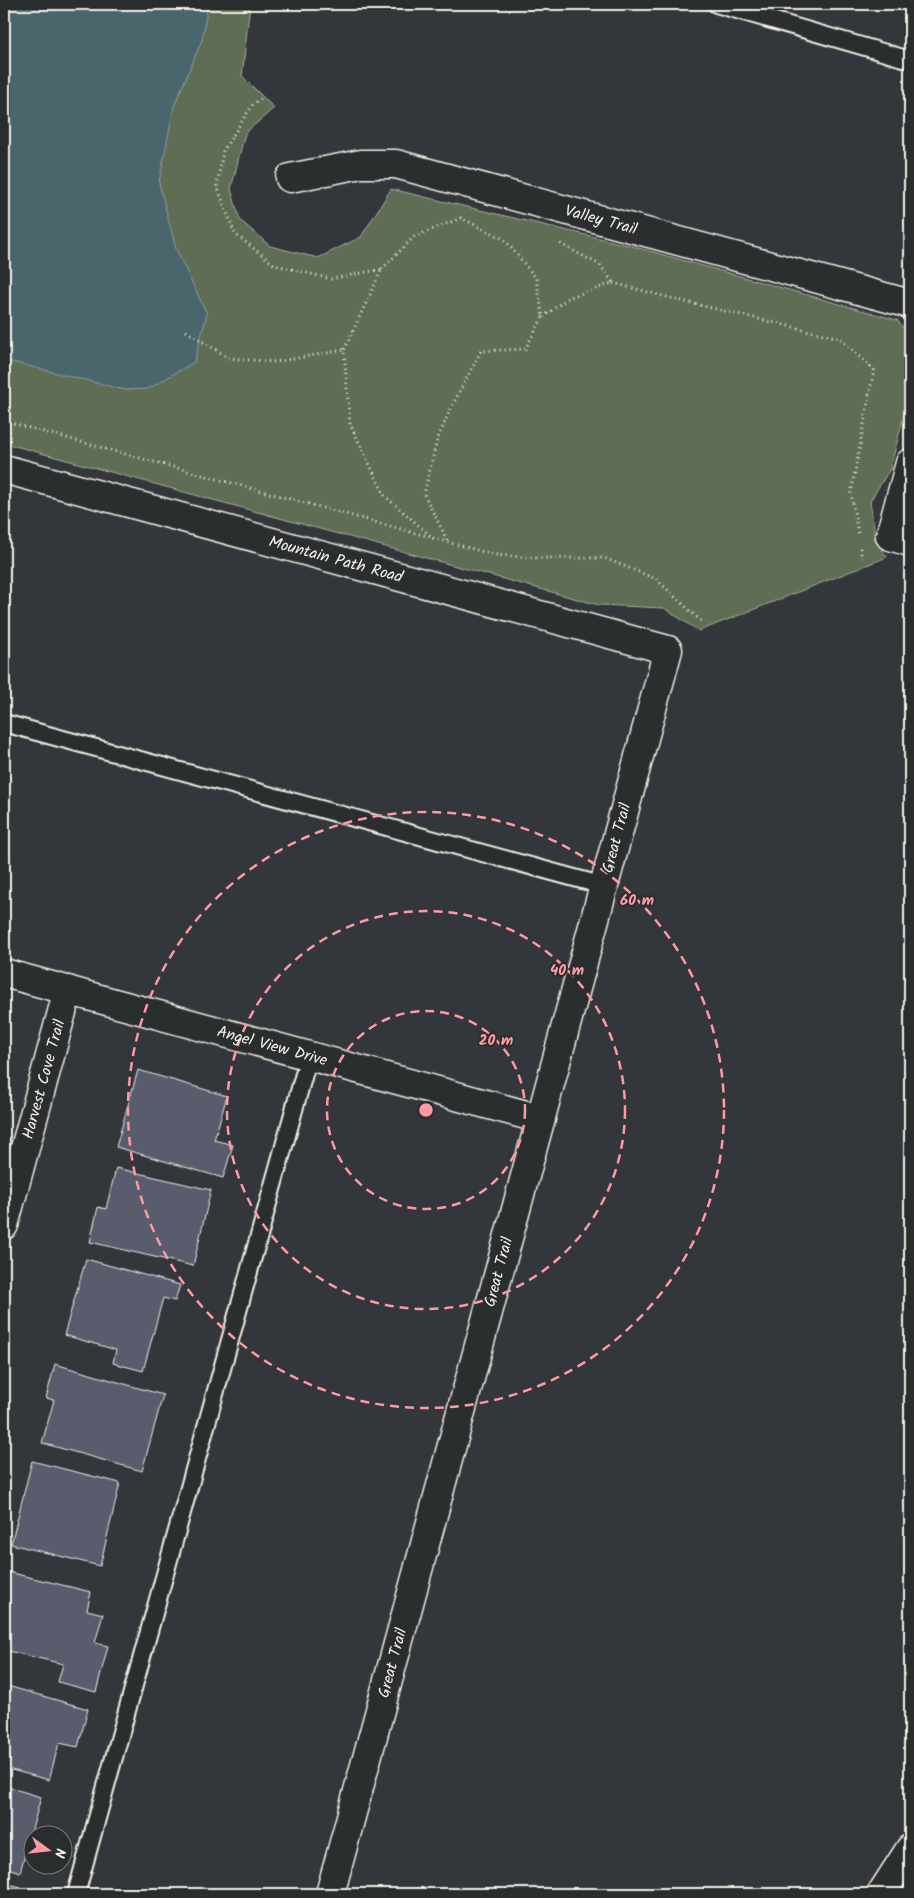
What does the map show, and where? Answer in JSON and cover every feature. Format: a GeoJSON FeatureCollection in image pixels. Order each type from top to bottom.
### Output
{"type":"FeatureCollection","features":[{"type":"Feature","properties":{"kind":"street","name":"Valley Trail"},"geometry":{"type":"LineString","coordinates":[[290,178],[361,164],[396,164],[910,304]]}},
{"type":"Feature","properties":{"kind":"street"},"geometry":{"type":"LineString","coordinates":[[900,539],[910,463]]}},
{"type":"Feature","properties":{"kind":"street","name":"Mountain Path Road"},"geometry":{"type":"LineString","coordinates":[[4,469],[668,650]]}},
{"type":"Feature","properties":{"kind":"street","name":"Great Trail"},"geometry":{"type":"LineString","coordinates":[[330,1894],[668,650]]}},
{"type":"Feature","properties":{"kind":"street","name":"Angel View Drive"},"geometry":{"type":"LineString","coordinates":[[4,973],[541,1119]]}},
{"type":"Feature","properties":{"kind":"street","name":"Harvest Cove Trail"},"geometry":{"type":"LineString","coordinates":[[4,1225],[68,990]]}},
{"type":"Feature","properties":{"kind":"street"},"geometry":{"type":"LineString","coordinates":[[881,1894],[910,1849]]}},
{"type":"Feature","properties":{"kind":"street"},"geometry":{"type":"LineString","coordinates":[[889,1894],[910,1886]]}},
{"type":"Feature","properties":{"kind":"lane"},"geometry":{"type":"LineString","coordinates":[[716,4],[910,60]]}},
{"type":"Feature","properties":{"kind":"lane"},"geometry":{"type":"LineString","coordinates":[[4,723],[604,886]]}},
{"type":"Feature","properties":{"kind":"lane"},"geometry":{"type":"LineString","coordinates":[[76,1894],[308,1056]]}},
{"type":"Feature","properties":{"kind":"path"},"geometry":{"type":"LineString","coordinates":[[261,99],[253,104],[223,151],[217,186],[235,234],[275,265],[331,279],[382,269]]}},
{"type":"Feature","properties":{"kind":"path"},"geometry":{"type":"LineString","coordinates":[[461,218],[504,239],[536,278],[543,317]]}},
{"type":"Feature","properties":{"kind":"path"},"geometry":{"type":"LineString","coordinates":[[433,538],[385,496],[350,424],[344,350],[382,269],[414,237],[461,218],[480,220]]}},
{"type":"Feature","properties":{"kind":"path"},"geometry":{"type":"LineString","coordinates":[[551,240],[600,265],[613,283]]}},
{"type":"Feature","properties":{"kind":"path"},"geometry":{"type":"LineString","coordinates":[[448,542],[424,494],[437,440],[452,406],[481,351],[525,349],[543,317],[568,298],[613,283],[840,338],[874,370],[851,493],[862,558]]}},
{"type":"Feature","properties":{"kind":"path"},"geometry":{"type":"LineString","coordinates":[[186,331],[229,358],[275,362],[344,350]]}},
{"type":"Feature","properties":{"kind":"path"},"geometry":{"type":"LineString","coordinates":[[4,421],[495,555],[536,558],[604,558],[656,579],[702,622]]}},
{"type":"Feature","properties":{"kind":"green space"},"geometry":{"type":"Polygon","coordinates":[[[4,4],[250,4],[242,76],[274,108],[245,133],[231,189],[240,220],[270,246],[318,258],[361,237],[391,189],[628,245],[897,320],[910,336],[910,392],[890,469],[870,501],[876,541],[887,557],[699,631],[664,608],[599,605],[4,443],[4,4]]]}},
{"type":"Feature","properties":{"kind":"water"},"geometry":{"type":"Polygon","coordinates":[[[4,4],[208,4],[202,40],[174,106],[159,183],[176,249],[207,314],[194,362],[148,389],[125,390],[4,360],[4,4]]]}},
{"type":"Feature","properties":{"kind":"building"},"geometry":{"type":"Polygon","coordinates":[[[138,1070],[227,1096],[214,1140],[233,1145],[223,1178],[116,1147],[138,1070]]]}},
{"type":"Feature","properties":{"kind":"building"},"geometry":{"type":"Polygon","coordinates":[[[116,1168],[211,1190],[193,1266],[90,1242],[98,1207],[106,1209],[116,1168]]]}},
{"type":"Feature","properties":{"kind":"building"},"geometry":{"type":"Polygon","coordinates":[[[86,1259],[180,1285],[175,1301],[163,1298],[143,1371],[113,1363],[116,1350],[64,1335],[86,1259]]]}},
{"type":"Feature","properties":{"kind":"building"},"geometry":{"type":"Polygon","coordinates":[[[55,1364],[163,1395],[142,1471],[42,1443],[54,1400],[46,1398],[55,1364]]]}},
{"type":"Feature","properties":{"kind":"building"},"geometry":{"type":"Polygon","coordinates":[[[32,1461],[120,1483],[100,1566],[11,1544],[32,1461]]]}},
{"type":"Feature","properties":{"kind":"building"},"geometry":{"type":"Polygon","coordinates":[[[4,1571],[91,1592],[87,1610],[103,1614],[95,1643],[108,1646],[96,1692],[58,1682],[63,1664],[4,1650],[4,1571]]]}},
{"type":"Feature","properties":{"kind":"building"},"geometry":{"type":"Polygon","coordinates":[[[4,1685],[88,1709],[78,1747],[59,1743],[49,1780],[4,1768],[4,1685]]]}},
{"type":"Feature","properties":{"kind":"building"},"geometry":{"type":"Polygon","coordinates":[[[4,1786],[41,1797],[33,1826],[22,1826],[22,1865],[20,1872],[4,1867],[4,1786]]]}},
{"type":"Feature","properties":{"kind":"building"},"geometry":{"type":"Polygon","coordinates":[[[4,1883],[21,1887],[19,1894],[4,1894],[4,1883]]]}}]}
